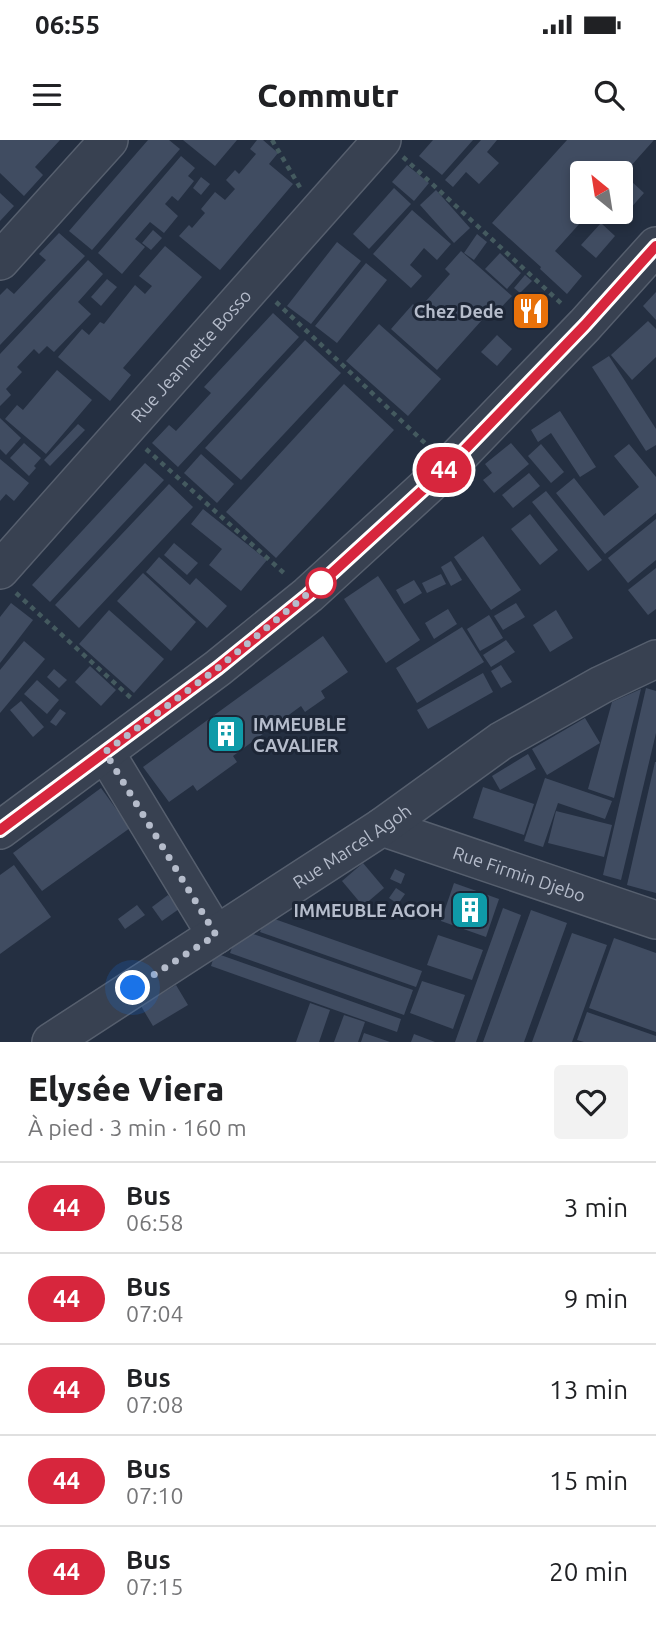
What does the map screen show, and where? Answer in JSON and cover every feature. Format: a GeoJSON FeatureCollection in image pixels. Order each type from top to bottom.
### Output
{"type":"FeatureCollection","features":[{"type":"Feature","properties":{"kind":"street"},"geometry":{"type":"LineString","coordinates":[[0,261],[109,140]]}},
{"type":"Feature","properties":{"kind":"street","name":"Rue Jeannette Bosso"},"geometry":{"type":"LineString","coordinates":[[5,579],[124,430],[316,214],[388,145]]}},
{"type":"Feature","properties":{"kind":"street"},"geometry":{"type":"LineString","coordinates":[[0,830],[218,668],[308,595],[449,466],[585,325],[656,246]]}},
{"type":"Feature","properties":{"kind":"street","name":"Rue Marcel Agoh"},"geometry":{"type":"LineString","coordinates":[[51,1042],[382,827],[502,741],[601,685],[656,659]]}},
{"type":"Feature","properties":{"kind":"street"},"geometry":{"type":"LineString","coordinates":[[105,752],[216,935]]}},
{"type":"Feature","properties":{"kind":"street","name":"Rue Firmin Djebo"},"geometry":{"type":"LineString","coordinates":[[382,827],[656,920]]}},
{"type":"Feature","properties":{"kind":"path"},"geometry":{"type":"LineString","coordinates":[[272,140],[316,214]]}},
{"type":"Feature","properties":{"kind":"path"},"geometry":{"type":"LineString","coordinates":[[388,145],[585,325]]}},
{"type":"Feature","properties":{"kind":"path"},"geometry":{"type":"LineString","coordinates":[[255,282],[449,466]]}},
{"type":"Feature","properties":{"kind":"path"},"geometry":{"type":"LineString","coordinates":[[124,430],[308,595]]}},
{"type":"Feature","properties":{"kind":"path"},"geometry":{"type":"LineString","coordinates":[[5,579],[152,717]]}},
{"type":"Feature","properties":{"kind":"building"},"geometry":{"type":"Polygon","coordinates":[[[0,140],[60,140],[35,167],[43,175],[24,196],[0,173],[0,140]]]}},
{"type":"Feature","properties":{"kind":"building"},"geometry":{"type":"Polygon","coordinates":[[[148,140],[169,140],[180,149],[92,250],[69,231],[148,140]]]}},
{"type":"Feature","properties":{"kind":"building"},"geometry":{"type":"Polygon","coordinates":[[[183,140],[237,140],[215,166],[183,140]]]}},
{"type":"Feature","properties":{"kind":"building"},"geometry":{"type":"Polygon","coordinates":[[[257,140],[263,140],[278,153],[269,164],[293,184],[220,270],[179,236],[189,225],[192,228],[205,213],[201,209],[215,192],[225,200],[235,189],[226,180],[235,170],[239,174],[256,154],[250,149],[257,140]]]}},
{"type":"Feature","properties":{"kind":"building"},"geometry":{"type":"Polygon","coordinates":[[[433,140],[473,140],[442,175],[419,156],[433,140]]]}},
{"type":"Feature","properties":{"kind":"building"},"geometry":{"type":"Polygon","coordinates":[[[481,140],[497,140],[487,152],[499,163],[479,184],[466,172],[453,187],[445,180],[481,140]]]}},
{"type":"Feature","properties":{"kind":"building"},"geometry":{"type":"Polygon","coordinates":[[[567,140],[654,140],[634,162],[570,161],[570,224],[579,224],[555,251],[582,276],[567,294],[492,223],[567,140]]]}},
{"type":"Feature","properties":{"kind":"building"},"geometry":{"type":"Polygon","coordinates":[[[181,156],[195,168],[188,176],[194,181],[178,201],[172,196],[165,204],[178,216],[164,233],[150,222],[135,239],[145,247],[122,274],[98,253],[181,156]]]}},
{"type":"Feature","properties":{"kind":"building"},"geometry":{"type":"Polygon","coordinates":[[[407,165],[429,183],[414,201],[392,182],[407,165]]]}},
{"type":"Feature","properties":{"kind":"building"},"geometry":{"type":"Polygon","coordinates":[[[201,177],[210,184],[201,195],[193,188],[201,177]]]}},
{"type":"Feature","properties":{"kind":"building"},"geometry":{"type":"Polygon","coordinates":[[[634,184],[644,193],[634,204],[634,184]]]}},
{"type":"Feature","properties":{"kind":"building"},"geometry":{"type":"Polygon","coordinates":[[[394,188],[411,204],[369,249],[353,234],[394,188]]]}},
{"type":"Feature","properties":{"kind":"building"},"geometry":{"type":"Polygon","coordinates":[[[436,190],[470,228],[454,243],[420,205],[436,190]]]}},
{"type":"Feature","properties":{"kind":"building"},"geometry":{"type":"Polygon","coordinates":[[[0,193],[14,206],[0,221],[0,193]]]}},
{"type":"Feature","properties":{"kind":"building"},"geometry":{"type":"Polygon","coordinates":[[[412,210],[451,244],[437,260],[424,248],[410,265],[422,276],[411,288],[373,254],[412,210]]]}},
{"type":"Feature","properties":{"kind":"building"},"geometry":{"type":"Polygon","coordinates":[[[600,224],[615,236],[596,258],[581,245],[600,224]]]}},
{"type":"Feature","properties":{"kind":"building"},"geometry":{"type":"Polygon","coordinates":[[[153,230],[162,238],[151,250],[142,243],[153,230]]]}},
{"type":"Feature","properties":{"kind":"building"},"geometry":{"type":"Polygon","coordinates":[[[59,233],[85,256],[0,345],[0,295],[7,288],[14,294],[46,260],[39,254],[59,233]]]}},
{"type":"Feature","properties":{"kind":"building"},"geometry":{"type":"Polygon","coordinates":[[[477,234],[487,242],[474,260],[464,253],[477,234]]]}},
{"type":"Feature","properties":{"kind":"building"},"geometry":{"type":"Polygon","coordinates":[[[337,242],[361,261],[311,324],[287,306],[337,242]]]}},
{"type":"Feature","properties":{"kind":"building"},"geometry":{"type":"Polygon","coordinates":[[[165,246],[202,277],[123,368],[131,375],[110,401],[58,357],[82,329],[89,335],[100,322],[104,324],[135,285],[145,294],[152,286],[139,276],[165,246]]]}},
{"type":"Feature","properties":{"kind":"building"},"geometry":{"type":"Polygon","coordinates":[[[461,251],[512,296],[495,314],[491,310],[437,370],[391,329],[413,304],[418,310],[450,274],[445,269],[461,251]]]}},
{"type":"Feature","properties":{"kind":"building"},"geometry":{"type":"Polygon","coordinates":[[[500,253],[521,273],[507,289],[485,269],[500,253]]]}},
{"type":"Feature","properties":{"kind":"building"},"geometry":{"type":"Polygon","coordinates":[[[88,260],[103,274],[78,302],[91,314],[54,352],[47,346],[39,354],[34,349],[17,367],[22,372],[6,389],[11,395],[0,406],[0,354],[88,260]]]}},
{"type":"Feature","properties":{"kind":"building"},"geometry":{"type":"Polygon","coordinates":[[[366,263],[387,280],[337,343],[315,326],[366,263]]]}},
{"type":"Feature","properties":{"kind":"building"},"geometry":{"type":"Polygon","coordinates":[[[525,275],[532,281],[520,293],[514,288],[525,275]]]}},
{"type":"Feature","properties":{"kind":"building"},"geometry":{"type":"Polygon","coordinates":[[[107,279],[117,287],[101,306],[91,297],[107,279]]]}},
{"type":"Feature","properties":{"kind":"building"},"geometry":{"type":"Polygon","coordinates":[[[656,292],[656,320],[643,306],[656,292]]]}},
{"type":"Feature","properties":{"kind":"building"},"geometry":{"type":"Polygon","coordinates":[[[273,313],[299,337],[178,467],[152,443],[169,425],[176,431],[211,393],[204,387],[273,313]]]}},
{"type":"Feature","properties":{"kind":"building"},"geometry":{"type":"Polygon","coordinates":[[[648,321],[656,329],[656,357],[632,380],[611,355],[648,321]]]}},
{"type":"Feature","properties":{"kind":"building"},"geometry":{"type":"Polygon","coordinates":[[[379,324],[441,379],[408,416],[346,361],[379,324]]]}},
{"type":"Feature","properties":{"kind":"building"},"geometry":{"type":"Polygon","coordinates":[[[497,335],[512,349],[497,366],[481,352],[497,335]]]}},
{"type":"Feature","properties":{"kind":"building"},"geometry":{"type":"Polygon","coordinates":[[[305,340],[341,373],[241,480],[205,448],[305,340]]]}},
{"type":"Feature","properties":{"kind":"building"},"geometry":{"type":"Polygon","coordinates":[[[609,356],[656,429],[656,445],[646,451],[592,367],[609,356]]]}},
{"type":"Feature","properties":{"kind":"building"},"geometry":{"type":"Polygon","coordinates":[[[57,370],[92,400],[46,454],[5,419],[17,405],[23,410],[57,370]]]}},
{"type":"Feature","properties":{"kind":"building"},"geometry":{"type":"Polygon","coordinates":[[[344,384],[394,430],[276,558],[226,512],[344,384]]]}},
{"type":"Feature","properties":{"kind":"building"},"geometry":{"type":"Polygon","coordinates":[[[560,411],[596,467],[580,477],[551,433],[538,442],[531,430],[560,411]]]}},
{"type":"Feature","properties":{"kind":"building"},"geometry":{"type":"Polygon","coordinates":[[[0,418],[21,438],[6,455],[0,449],[0,418]]]}},
{"type":"Feature","properties":{"kind":"building"},"geometry":{"type":"Polygon","coordinates":[[[78,424],[85,430],[50,466],[44,460],[78,424]]]}},
{"type":"Feature","properties":{"kind":"building"},"geometry":{"type":"Polygon","coordinates":[[[24,443],[41,458],[29,476],[10,458],[24,443]]]}},
{"type":"Feature","properties":{"kind":"building"},"geometry":{"type":"Polygon","coordinates":[[[511,443],[529,464],[494,493],[483,480],[492,473],[485,464],[511,443]]]}},
{"type":"Feature","properties":{"kind":"building"},"geometry":{"type":"Polygon","coordinates":[[[541,444],[564,472],[551,483],[528,456],[541,444]]]}},
{"type":"Feature","properties":{"kind":"building"},"geometry":{"type":"Polygon","coordinates":[[[629,444],[656,477],[656,513],[605,554],[556,493],[574,478],[604,516],[639,487],[614,456],[629,444]]]}},
{"type":"Feature","properties":{"kind":"building"},"geometry":{"type":"Polygon","coordinates":[[[201,454],[234,484],[217,503],[184,473],[201,454]]]}},
{"type":"Feature","properties":{"kind":"building"},"geometry":{"type":"Polygon","coordinates":[[[0,459],[29,483],[14,501],[6,494],[0,501],[0,459]]]}},
{"type":"Feature","properties":{"kind":"building"},"geometry":{"type":"Polygon","coordinates":[[[145,463],[164,480],[50,602],[32,585],[145,463]]]}},
{"type":"Feature","properties":{"kind":"building"},"geometry":{"type":"Polygon","coordinates":[[[529,473],[540,486],[513,508],[502,495],[529,473]]]}},
{"type":"Feature","properties":{"kind":"building"},"geometry":{"type":"Polygon","coordinates":[[[169,484],[193,507],[79,628],[55,605],[169,484]]]}},
{"type":"Feature","properties":{"kind":"building"},"geometry":{"type":"Polygon","coordinates":[[[546,491],[602,560],[588,571],[532,502],[546,491]]]}},
{"type":"Feature","properties":{"kind":"building"},"geometry":{"type":"Polygon","coordinates":[[[203,509],[267,560],[241,591],[209,565],[222,549],[191,524],[203,509]]]}},
{"type":"Feature","properties":{"kind":"building"},"geometry":{"type":"Polygon","coordinates":[[[530,514],[558,550],[540,565],[511,529],[530,514]]]}},
{"type":"Feature","properties":{"kind":"building"},"geometry":{"type":"Polygon","coordinates":[[[656,519],[656,560],[628,583],[608,558],[656,519]]]}},
{"type":"Feature","properties":{"kind":"building"},"geometry":{"type":"Polygon","coordinates":[[[483,536],[521,590],[491,610],[454,557],[483,536]]]}},
{"type":"Feature","properties":{"kind":"building"},"geometry":{"type":"Polygon","coordinates":[[[174,543],[198,563],[187,575],[164,555],[174,543]]]}},
{"type":"Feature","properties":{"kind":"building"},"geometry":{"type":"Polygon","coordinates":[[[159,557],[190,585],[196,578],[227,606],[207,628],[146,572],[159,557]]]}},
{"type":"Feature","properties":{"kind":"building"},"geometry":{"type":"Polygon","coordinates":[[[451,561],[462,580],[451,586],[441,567],[451,561]]]}},
{"type":"Feature","properties":{"kind":"building"},"geometry":{"type":"Polygon","coordinates":[[[656,568],[656,609],[648,615],[628,590],[656,568]]]}},
{"type":"Feature","properties":{"kind":"building"},"geometry":{"type":"Polygon","coordinates":[[[143,573],[196,622],[171,651],[117,601],[143,573]]]}},
{"type":"Feature","properties":{"kind":"building"},"geometry":{"type":"Polygon","coordinates":[[[441,574],[446,584],[427,593],[422,583],[441,574]]]}},
{"type":"Feature","properties":{"kind":"building"},"geometry":{"type":"Polygon","coordinates":[[[378,576],[420,640],[386,663],[344,599],[378,576]]]}},
{"type":"Feature","properties":{"kind":"building"},"geometry":{"type":"Polygon","coordinates":[[[414,580],[422,593],[404,604],[396,590],[414,580]]]}},
{"type":"Feature","properties":{"kind":"building"},"geometry":{"type":"Polygon","coordinates":[[[11,603],[33,620],[0,663],[0,617],[11,603]]]}},
{"type":"Feature","properties":{"kind":"building"},"geometry":{"type":"Polygon","coordinates":[[[516,603],[525,617],[503,630],[494,616],[516,603]]]}},
{"type":"Feature","properties":{"kind":"building"},"geometry":{"type":"Polygon","coordinates":[[[448,609],[457,624],[434,639],[425,623],[448,609]]]}},
{"type":"Feature","properties":{"kind":"building"},"geometry":{"type":"Polygon","coordinates":[[[109,610],[164,659],[134,693],[79,644],[109,610]]]}},
{"type":"Feature","properties":{"kind":"building"},"geometry":{"type":"Polygon","coordinates":[[[556,610],[573,638],[550,652],[533,625],[556,610]]]}},
{"type":"Feature","properties":{"kind":"building"},"geometry":{"type":"Polygon","coordinates":[[[489,615],[503,638],[480,651],[467,629],[489,615]]]}},
{"type":"Feature","properties":{"kind":"building"},"geometry":{"type":"Polygon","coordinates":[[[462,627],[484,662],[417,703],[396,668],[462,627]]]}},
{"type":"Feature","properties":{"kind":"building","name":"IMMEUBLE CAVALIER"},"geometry":{"type":"Polygon","coordinates":[[[323,636],[348,672],[321,691],[325,698],[305,712],[301,706],[233,756],[237,762],[197,791],[193,785],[169,802],[143,767],[323,636]]]}},
{"type":"Feature","properties":{"kind":"building"},"geometry":{"type":"Polygon","coordinates":[[[506,640],[515,652],[491,667],[483,655],[506,640]]]}},
{"type":"Feature","properties":{"kind":"building"},"geometry":{"type":"Polygon","coordinates":[[[24,641],[45,659],[0,713],[0,670],[24,641]]]}},
{"type":"Feature","properties":{"kind":"building"},"geometry":{"type":"Polygon","coordinates":[[[501,665],[512,682],[501,688],[491,671],[501,665]]]}},
{"type":"Feature","properties":{"kind":"building"},"geometry":{"type":"Polygon","coordinates":[[[90,666],[116,690],[101,706],[75,682],[90,666]]]}},
{"type":"Feature","properties":{"kind":"building"},"geometry":{"type":"Polygon","coordinates":[[[54,669],[67,680],[59,688],[47,677],[54,669]]]}},
{"type":"Feature","properties":{"kind":"building"},"geometry":{"type":"Polygon","coordinates":[[[483,673],[493,692],[428,729],[417,710],[483,673]]]}},
{"type":"Feature","properties":{"kind":"building"},"geometry":{"type":"Polygon","coordinates":[[[37,680],[59,700],[47,714],[24,694],[37,680]]]}},
{"type":"Feature","properties":{"kind":"building"},"geometry":{"type":"Polygon","coordinates":[[[646,688],[656,691],[656,733],[621,880],[603,875],[646,688]]]}},
{"type":"Feature","properties":{"kind":"building"},"geometry":{"type":"Polygon","coordinates":[[[641,689],[614,798],[588,789],[612,702],[641,689]]]}},
{"type":"Feature","properties":{"kind":"building"},"geometry":{"type":"Polygon","coordinates":[[[21,701],[44,727],[33,737],[10,710],[21,701]]]}},
{"type":"Feature","properties":{"kind":"building"},"geometry":{"type":"Polygon","coordinates":[[[60,709],[66,713],[56,726],[50,722],[60,709]]]}},
{"type":"Feature","properties":{"kind":"building"},"geometry":{"type":"Polygon","coordinates":[[[585,718],[600,743],[547,775],[532,749],[585,718]]]}},
{"type":"Feature","properties":{"kind":"building"},"geometry":{"type":"Polygon","coordinates":[[[528,754],[536,769],[500,790],[492,776],[528,754]]]}},
{"type":"Feature","properties":{"kind":"building"},"geometry":{"type":"Polygon","coordinates":[[[656,762],[656,893],[627,885],[656,762]]]}},
{"type":"Feature","properties":{"kind":"building"},"geometry":{"type":"Polygon","coordinates":[[[545,778],[612,801],[605,819],[558,803],[543,847],[524,841],[545,778]]]}},
{"type":"Feature","properties":{"kind":"building"},"geometry":{"type":"Polygon","coordinates":[[[483,787],[534,804],[524,835],[473,818],[483,787]]]}},
{"type":"Feature","properties":{"kind":"building"},"geometry":{"type":"Polygon","coordinates":[[[101,788],[130,828],[42,891],[13,853],[101,788]]]}},
{"type":"Feature","properties":{"kind":"building"},"geometry":{"type":"Polygon","coordinates":[[[556,811],[612,825],[604,857],[548,843],[556,811]]]}},
{"type":"Feature","properties":{"kind":"building"},"geometry":{"type":"Polygon","coordinates":[[[363,863],[384,888],[363,906],[342,881],[363,863]]]}},
{"type":"Feature","properties":{"kind":"building"},"geometry":{"type":"Polygon","coordinates":[[[14,865],[51,917],[0,954],[0,875],[14,865]]]}},
{"type":"Feature","properties":{"kind":"building"},"geometry":{"type":"Polygon","coordinates":[[[395,869],[405,874],[401,884],[390,879],[395,869]]]}},
{"type":"Feature","properties":{"kind":"building","name":"IMMEUBLE AGOH"},"geometry":{"type":"Polygon","coordinates":[[[454,883],[499,899],[486,937],[441,921],[454,883]]]}},
{"type":"Feature","properties":{"kind":"building"},"geometry":{"type":"Polygon","coordinates":[[[396,888],[405,894],[398,904],[389,898],[396,888]]]}},
{"type":"Feature","properties":{"kind":"building"},"geometry":{"type":"Polygon","coordinates":[[[168,895],[179,909],[162,921],[152,907],[168,895]]]}},
{"type":"Feature","properties":{"kind":"building"},"geometry":{"type":"Polygon","coordinates":[[[137,905],[145,915],[125,929],[118,919],[137,905]]]}},
{"type":"Feature","properties":{"kind":"building"},"geometry":{"type":"Polygon","coordinates":[[[503,908],[521,915],[476,1042],[455,1042],[503,908]]]}},
{"type":"Feature","properties":{"kind":"building"},"geometry":{"type":"Polygon","coordinates":[[[531,910],[567,923],[524,1042],[483,1042],[531,910]]]}},
{"type":"Feature","properties":{"kind":"building"},"geometry":{"type":"Polygon","coordinates":[[[266,916],[422,971],[416,987],[260,932],[266,916]]]}},
{"type":"Feature","properties":{"kind":"building"},"geometry":{"type":"Polygon","coordinates":[[[239,929],[413,990],[404,1015],[230,953],[239,929]]]}},
{"type":"Feature","properties":{"kind":"building"},"geometry":{"type":"Polygon","coordinates":[[[572,933],[607,945],[572,1042],[532,1042],[572,933]]]}},
{"type":"Feature","properties":{"kind":"building","name":"IMMEUBLE AGOH"},"geometry":{"type":"Polygon","coordinates":[[[438,935],[483,950],[472,980],[427,965],[438,935]]]}},
{"type":"Feature","properties":{"kind":"building"},"geometry":{"type":"Polygon","coordinates":[[[614,938],[656,953],[656,1032],[589,1008],[614,938]]]}},
{"type":"Feature","properties":{"kind":"building"},"geometry":{"type":"Polygon","coordinates":[[[215,953],[401,1019],[397,1032],[211,966],[215,953]]]}},
{"type":"Feature","properties":{"kind":"building"},"geometry":{"type":"Polygon","coordinates":[[[422,981],[465,995],[453,1029],[410,1013],[422,981]]]}},
{"type":"Feature","properties":{"kind":"building"},"geometry":{"type":"Polygon","coordinates":[[[176,985],[188,1005],[153,1026],[141,1006],[176,985]]]}},
{"type":"Feature","properties":{"kind":"building"},"geometry":{"type":"Polygon","coordinates":[[[310,1003],[330,1010],[319,1042],[296,1042],[310,1003]]]}},
{"type":"Feature","properties":{"kind":"building"},"geometry":{"type":"Polygon","coordinates":[[[587,1012],[656,1036],[656,1042],[577,1040],[587,1012]]]}},
{"type":"Feature","properties":{"kind":"building"},"geometry":{"type":"Polygon","coordinates":[[[344,1015],[365,1022],[358,1042],[334,1042],[344,1015]]]}},
{"type":"Feature","properties":{"kind":"building"},"geometry":{"type":"Polygon","coordinates":[[[364,1033],[390,1042],[361,1042],[364,1033]]]}},
{"type":"Feature","properties":{"kind":"building"},"geometry":{"type":"Polygon","coordinates":[[[414,1034],[435,1042],[411,1042],[414,1034]]]}},
{"type":"Feature","properties":{"kind":"bus line","name":"44"},"geometry":{"type":"LineString","coordinates":[[0,830],[218,668],[308,595],[449,466],[585,325],[656,246]]}},
{"type":"Feature","properties":{"kind":"place","name":"Chez Dede"},"geometry":{"type":"Point","coordinates":[531,311]}},
{"type":"Feature","properties":{"kind":"place","name":"IMMEUBLE CAVALIER"},"geometry":{"type":"Point","coordinates":[226,734]}},
{"type":"Feature","properties":{"kind":"place","name":"IMMEUBLE AGOH"},"geometry":{"type":"Point","coordinates":[470,910]}},
{"type":"Feature","properties":{"kind":"route"},"geometry":{"type":"LineString","coordinates":[[133,988],[216,935],[105,752],[218,668],[328,577],[321,583]]}}]}
